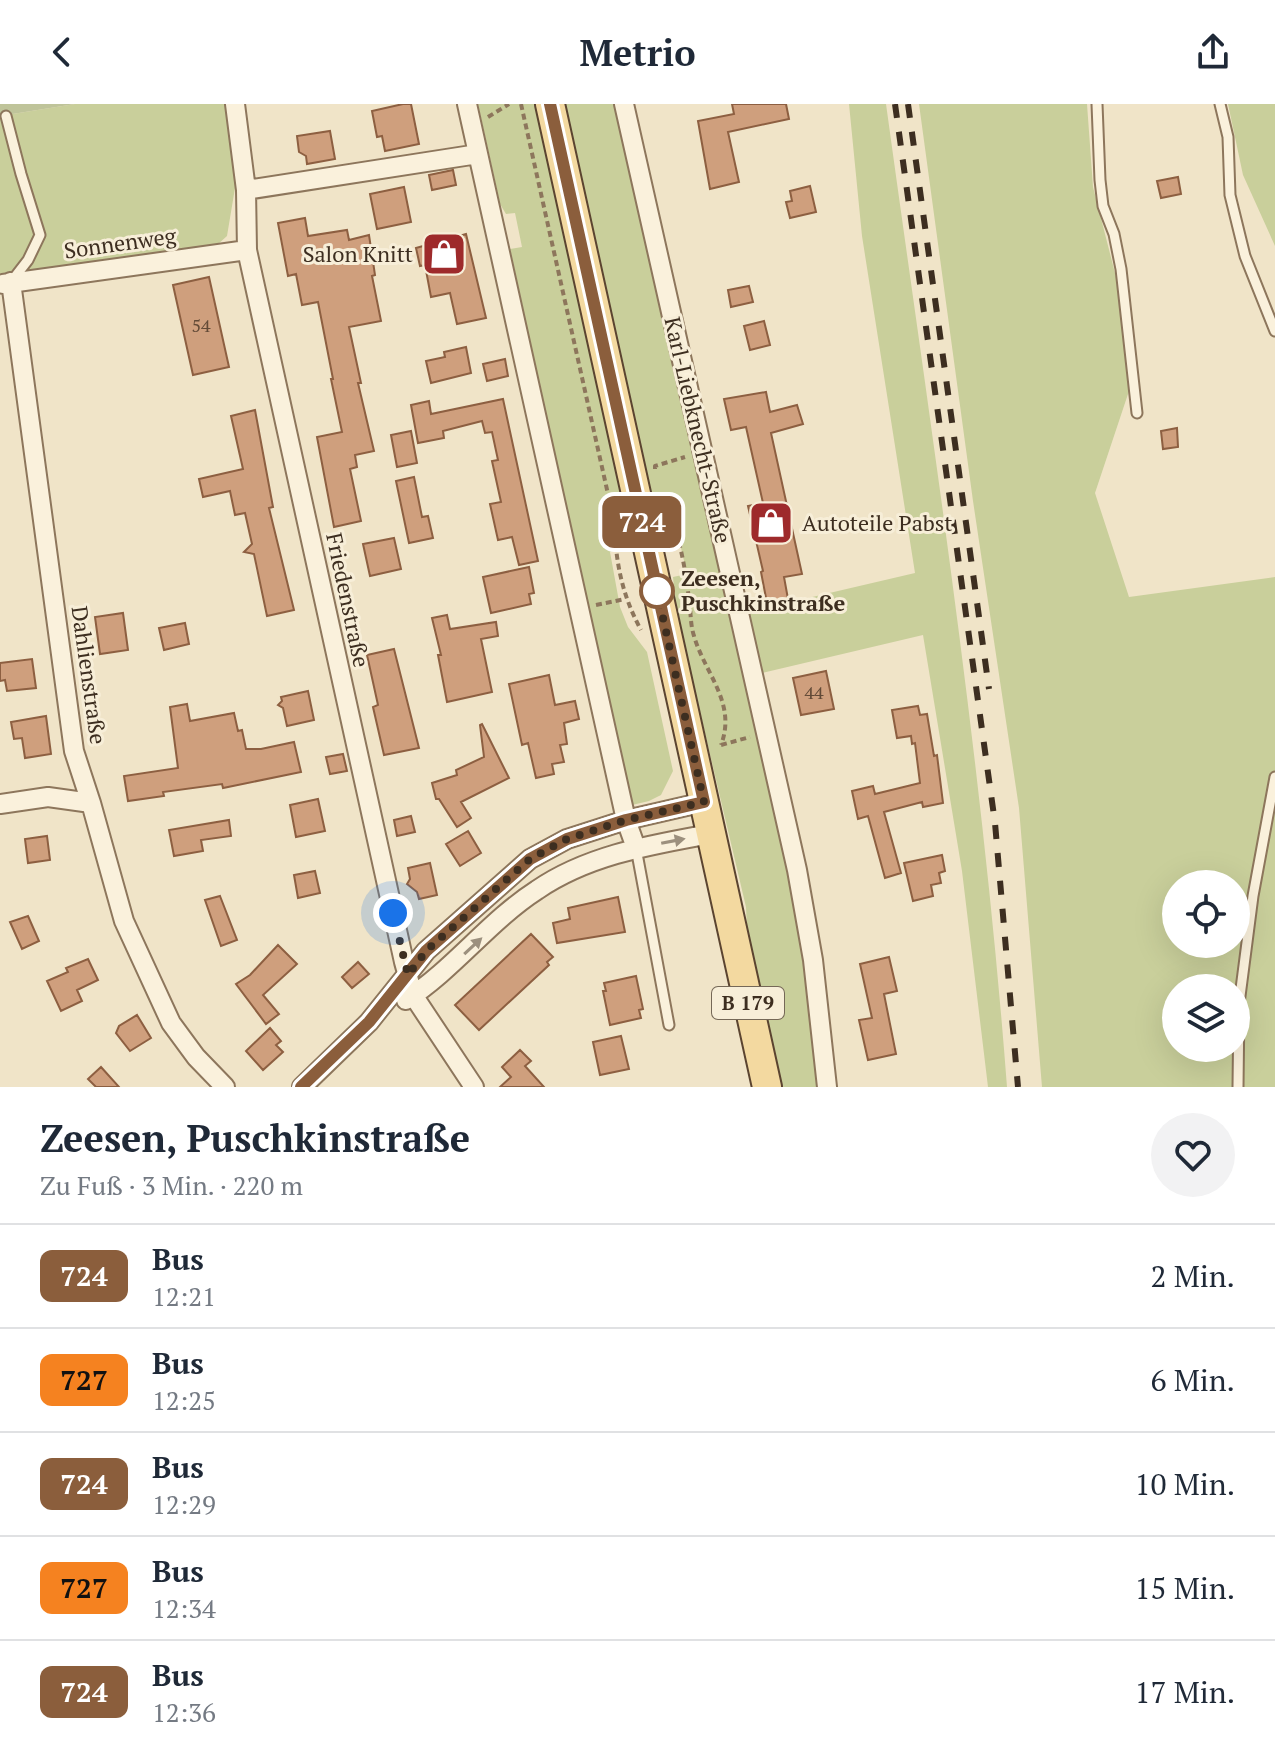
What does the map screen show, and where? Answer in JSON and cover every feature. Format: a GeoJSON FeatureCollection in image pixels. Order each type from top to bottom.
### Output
{"type":"FeatureCollection","features":[{"type":"Feature","properties":{"kind":"main road","name":"B 179"},"geometry":{"type":"LineString","coordinates":[[550,104],[767,1087]]}},
{"type":"Feature","properties":{"kind":"street","name":"Friedenstraße"},"geometry":{"type":"LineString","coordinates":[[235,104],[246,190],[247,250],[381,864],[413,995],[474,1087]]}},
{"type":"Feature","properties":{"kind":"street"},"geometry":{"type":"LineString","coordinates":[[467,104],[626,820],[636,848]]}},
{"type":"Feature","properties":{"kind":"street","name":"Karl-Liebknecht-Straße"},"geometry":{"type":"LineString","coordinates":[[624,104],[797,870],[813,960],[827,1087]]}},
{"type":"Feature","properties":{"kind":"street"},"geometry":{"type":"LineString","coordinates":[[246,190],[478,154]]}},
{"type":"Feature","properties":{"kind":"street","name":"Sonnenweg"},"geometry":{"type":"LineString","coordinates":[[6,283],[247,250]]}},
{"type":"Feature","properties":{"kind":"street","name":"Dahlienstraße"},"geometry":{"type":"LineString","coordinates":[[6,283],[74,751],[124,921],[171,1023],[196,1057],[225,1087]]}},
{"type":"Feature","properties":{"kind":"street"},"geometry":{"type":"LineString","coordinates":[[0,804],[48,797],[91,803]]}},
{"type":"Feature","properties":{"kind":"street"},"geometry":{"type":"LineString","coordinates":[[302,1087],[369,1022],[426,951],[530,859],[567,839],[626,820],[704,802]]}},
{"type":"Feature","properties":{"kind":"street"},"geometry":{"type":"LineString","coordinates":[[369,1022],[413,995],[454,963],[536,890],[575,868],[636,848],[710,834]]}},
{"type":"Feature","properties":{"kind":"lane"},"geometry":{"type":"LineString","coordinates":[[1097,104],[1103,206],[1114,234],[1121,269],[1137,413]]}},
{"type":"Feature","properties":{"kind":"lane"},"geometry":{"type":"LineString","coordinates":[[1220,104],[1228,137],[1230,195],[1245,256],[1275,331]]}},
{"type":"Feature","properties":{"kind":"lane"},"geometry":{"type":"LineString","coordinates":[[6,116],[40,235],[28,260],[6,283]]}},
{"type":"Feature","properties":{"kind":"lane"},"geometry":{"type":"LineString","coordinates":[[1238,1087],[1239,1004],[1253,896],[1275,777]]}},
{"type":"Feature","properties":{"kind":"lane"},"geometry":{"type":"LineString","coordinates":[[636,848],[669,1025]]}},
{"type":"Feature","properties":{"kind":"path"},"geometry":{"type":"LineString","coordinates":[[657,476],[655,466],[703,452]]}},
{"type":"Feature","properties":{"kind":"path"},"geometry":{"type":"LineString","coordinates":[[660,497],[674,526],[686,577],[693,634],[721,694],[725,734],[721,745],[766,733]]}},
{"type":"Feature","properties":{"kind":"path"},"geometry":{"type":"LineString","coordinates":[[578,608],[625,599]]}},
{"type":"Feature","properties":{"kind":"green space"},"geometry":{"type":"Polygon","coordinates":[[[0,104],[75,104],[0,116],[0,104]]]}},
{"type":"Feature","properties":{"kind":"green space"},"geometry":{"type":"Polygon","coordinates":[[[75,104],[230,104],[236,182],[227,236],[217,245],[0,279],[0,116],[75,104]]]}},
{"type":"Feature","properties":{"kind":"green space"},"geometry":{"type":"Polygon","coordinates":[[[478,104],[538,104],[623,486],[628,549],[610,552],[620,607],[628,627],[647,652],[673,771],[661,795],[632,805],[510,249],[522,247],[515,213],[506,214],[500,204],[478,104]]]}},
{"type":"Feature","properties":{"kind":"green space"},"geometry":{"type":"Polygon","coordinates":[[[559,104],[616,104],[788,867],[807,961],[818,1087],[778,1087],[748,951],[746,907],[676,610],[673,577],[687,574],[676,526],[662,528],[642,477],[559,104]]]}},
{"type":"Feature","properties":{"kind":"green space"},"geometry":{"type":"Polygon","coordinates":[[[849,104],[886,104],[970,718],[1007,1087],[988,1087],[962,871],[923,635],[762,673],[748,612],[915,573],[862,236],[849,104]]]}},
{"type":"Feature","properties":{"kind":"green space"},"geometry":{"type":"Polygon","coordinates":[[[919,104],[1087,104],[1093,187],[1116,277],[1130,388],[1095,493],[1129,597],[1275,577],[1275,1087],[1042,1087],[1019,808],[919,104]]]}},
{"type":"Feature","properties":{"kind":"green space"},"geometry":{"type":"Polygon","coordinates":[[[1228,104],[1275,104],[1275,246],[1243,175],[1228,104]]]}},
{"type":"Feature","properties":{"kind":"building"},"geometry":{"type":"Polygon","coordinates":[[[411,104],[419,144],[385,151],[382,136],[377,137],[372,111],[411,104]]]}},
{"type":"Feature","properties":{"kind":"building"},"geometry":{"type":"Polygon","coordinates":[[[732,104],[786,104],[789,119],[728,132],[739,182],[710,189],[698,121],[734,114],[732,104]]]}},
{"type":"Feature","properties":{"kind":"building"},"geometry":{"type":"Polygon","coordinates":[[[330,131],[335,159],[307,164],[306,156],[299,152],[297,136],[330,131]]]}},
{"type":"Feature","properties":{"kind":"building"},"geometry":{"type":"Polygon","coordinates":[[[453,170],[456,185],[432,190],[429,175],[453,170]]]}},
{"type":"Feature","properties":{"kind":"building"},"geometry":{"type":"Polygon","coordinates":[[[1178,177],[1181,194],[1161,198],[1157,181],[1178,177]]]}},
{"type":"Feature","properties":{"kind":"building"},"geometry":{"type":"Polygon","coordinates":[[[810,186],[816,212],[790,218],[786,202],[792,201],[790,191],[810,186]]]}},
{"type":"Feature","properties":{"kind":"building"},"geometry":{"type":"Polygon","coordinates":[[[404,187],[411,222],[377,229],[370,194],[404,187]]]}},
{"type":"Feature","properties":{"kind":"building"},"geometry":{"type":"Polygon","coordinates":[[[305,218],[308,236],[347,230],[349,240],[369,235],[375,275],[372,276],[381,321],[349,327],[374,451],[355,455],[357,467],[350,469],[361,521],[334,527],[317,437],[342,432],[333,379],[318,302],[302,305],[296,274],[288,276],[278,223],[305,218]]]}},
{"type":"Feature","properties":{"kind":"building"},"geometry":{"type":"Polygon","coordinates":[[[466,234],[486,318],[457,324],[450,293],[431,297],[425,265],[420,266],[416,248],[466,234]]]}},
{"type":"Feature","properties":{"kind":"building"},"geometry":{"type":"Polygon","coordinates":[[[209,277],[229,367],[193,375],[173,285],[209,277]]]}},
{"type":"Feature","properties":{"kind":"building"},"geometry":{"type":"Polygon","coordinates":[[[749,286],[753,302],[731,307],[728,290],[749,286]]]}},
{"type":"Feature","properties":{"kind":"building"},"geometry":{"type":"Polygon","coordinates":[[[764,321],[770,345],[750,350],[744,326],[764,321]]]}},
{"type":"Feature","properties":{"kind":"building"},"geometry":{"type":"Polygon","coordinates":[[[466,347],[471,373],[431,383],[426,361],[445,357],[444,352],[466,347]]]}},
{"type":"Feature","properties":{"kind":"building"},"geometry":{"type":"Polygon","coordinates":[[[505,359],[508,376],[487,381],[483,364],[505,359]]]}},
{"type":"Feature","properties":{"kind":"building"},"geometry":{"type":"Polygon","coordinates":[[[766,392],[770,412],[797,405],[803,424],[771,433],[802,574],[784,577],[788,599],[767,603],[748,506],[763,503],[746,427],[731,430],[724,399],[766,392]]]}},
{"type":"Feature","properties":{"kind":"building"},"geometry":{"type":"Polygon","coordinates":[[[503,399],[538,561],[519,565],[512,537],[498,540],[490,504],[501,502],[492,461],[498,460],[492,432],[485,433],[482,421],[443,431],[444,438],[418,443],[411,405],[429,401],[431,414],[503,399]]]}},
{"type":"Feature","properties":{"kind":"building"},"geometry":{"type":"Polygon","coordinates":[[[255,410],[273,507],[269,508],[294,610],[267,616],[254,554],[244,552],[252,544],[245,513],[235,515],[230,491],[203,497],[199,479],[243,469],[231,416],[255,410]]]}},
{"type":"Feature","properties":{"kind":"building"},"geometry":{"type":"Polygon","coordinates":[[[1177,428],[1178,447],[1163,449],[1161,431],[1177,428]]]}},
{"type":"Feature","properties":{"kind":"building"},"geometry":{"type":"Polygon","coordinates":[[[411,431],[417,463],[397,467],[391,435],[411,431]]]}},
{"type":"Feature","properties":{"kind":"building"},"geometry":{"type":"Polygon","coordinates":[[[414,477],[422,517],[428,516],[433,538],[409,543],[396,481],[414,477]]]}},
{"type":"Feature","properties":{"kind":"building"},"geometry":{"type":"Polygon","coordinates":[[[394,538],[401,569],[370,576],[363,544],[394,538]]]}},
{"type":"Feature","properties":{"kind":"building"},"geometry":{"type":"Polygon","coordinates":[[[529,567],[534,593],[529,594],[531,604],[491,613],[483,577],[529,567]]]}},
{"type":"Feature","properties":{"kind":"building"},"geometry":{"type":"Polygon","coordinates":[[[123,613],[128,650],[100,654],[95,617],[123,613]]]}},
{"type":"Feature","properties":{"kind":"building"},"geometry":{"type":"Polygon","coordinates":[[[447,615],[450,629],[496,622],[498,636],[481,639],[492,692],[447,702],[432,618],[447,615]]]}},
{"type":"Feature","properties":{"kind":"building"},"geometry":{"type":"Polygon","coordinates":[[[185,623],[189,644],[164,650],[159,628],[185,623]]]}},
{"type":"Feature","properties":{"kind":"building"},"geometry":{"type":"Polygon","coordinates":[[[394,649],[419,748],[384,755],[373,707],[378,705],[367,655],[394,649]]]}},
{"type":"Feature","properties":{"kind":"building"},"geometry":{"type":"Polygon","coordinates":[[[32,659],[36,688],[7,691],[5,680],[0,681],[0,663],[32,659]]]}},
{"type":"Feature","properties":{"kind":"building"},"geometry":{"type":"Polygon","coordinates":[[[826,671],[834,709],[801,715],[793,678],[826,671]]]}},
{"type":"Feature","properties":{"kind":"building"},"geometry":{"type":"Polygon","coordinates":[[[549,675],[555,705],[575,701],[579,719],[564,723],[567,744],[560,745],[564,762],[552,764],[554,774],[536,778],[528,743],[522,745],[509,684],[549,675]]]}},
{"type":"Feature","properties":{"kind":"building"},"geometry":{"type":"Polygon","coordinates":[[[308,691],[314,720],[287,726],[283,708],[278,705],[281,697],[308,691]]]}},
{"type":"Feature","properties":{"kind":"building"},"geometry":{"type":"Polygon","coordinates":[[[187,704],[190,721],[234,713],[246,749],[294,742],[301,772],[223,788],[222,784],[163,792],[164,796],[128,801],[124,776],[178,768],[170,707],[187,704]]]}},
{"type":"Feature","properties":{"kind":"building"},"geometry":{"type":"Polygon","coordinates":[[[918,706],[920,715],[927,714],[934,756],[937,755],[943,803],[923,807],[922,802],[884,812],[901,873],[885,878],[868,816],[858,819],[852,791],[873,786],[875,794],[920,783],[915,743],[912,744],[911,736],[897,738],[892,710],[918,706]]]}},
{"type":"Feature","properties":{"kind":"building"},"geometry":{"type":"Polygon","coordinates":[[[46,716],[51,754],[25,758],[22,738],[14,739],[11,722],[46,716]]]}},
{"type":"Feature","properties":{"kind":"building"},"geometry":{"type":"Polygon","coordinates":[[[482,724],[509,778],[461,802],[471,818],[457,827],[436,799],[432,783],[457,775],[456,770],[484,757],[482,724]]]}},
{"type":"Feature","properties":{"kind":"building"},"geometry":{"type":"Polygon","coordinates":[[[343,754],[347,771],[330,774],[326,757],[343,754]]]}},
{"type":"Feature","properties":{"kind":"building"},"geometry":{"type":"Polygon","coordinates":[[[318,799],[325,831],[296,837],[290,805],[318,799]]]}},
{"type":"Feature","properties":{"kind":"building"},"geometry":{"type":"Polygon","coordinates":[[[411,816],[415,832],[397,836],[394,820],[411,816]]]}},
{"type":"Feature","properties":{"kind":"building"},"geometry":{"type":"Polygon","coordinates":[[[229,820],[231,836],[201,840],[203,851],[174,856],[169,830],[229,820]]]}},
{"type":"Feature","properties":{"kind":"building"},"geometry":{"type":"Polygon","coordinates":[[[468,831],[481,853],[460,866],[446,844],[468,831]]]}},
{"type":"Feature","properties":{"kind":"building"},"geometry":{"type":"Polygon","coordinates":[[[47,836],[50,860],[28,863],[25,839],[47,836]]]}},
{"type":"Feature","properties":{"kind":"building"},"geometry":{"type":"Polygon","coordinates":[[[942,855],[945,871],[939,873],[941,883],[931,885],[933,896],[913,901],[904,863],[942,855]]]}},
{"type":"Feature","properties":{"kind":"building"},"geometry":{"type":"Polygon","coordinates":[[[430,863],[437,895],[419,899],[417,892],[407,884],[410,879],[408,868],[430,863]]]}},
{"type":"Feature","properties":{"kind":"building"},"geometry":{"type":"Polygon","coordinates":[[[315,871],[320,893],[298,898],[294,875],[315,871]]]}},
{"type":"Feature","properties":{"kind":"building"},"geometry":{"type":"Polygon","coordinates":[[[220,896],[237,940],[221,946],[205,900],[220,896]]]}},
{"type":"Feature","properties":{"kind":"building"},"geometry":{"type":"Polygon","coordinates":[[[618,897],[625,932],[557,943],[553,923],[570,919],[568,908],[618,897]]]}},
{"type":"Feature","properties":{"kind":"building"},"geometry":{"type":"Polygon","coordinates":[[[28,916],[39,941],[22,949],[10,922],[28,916]]]}},
{"type":"Feature","properties":{"kind":"building"},"geometry":{"type":"Polygon","coordinates":[[[531,934],[553,957],[547,962],[549,965],[479,1030],[455,1005],[531,934]]]}},
{"type":"Feature","properties":{"kind":"building"},"geometry":{"type":"Polygon","coordinates":[[[278,945],[297,964],[263,995],[279,1014],[266,1024],[236,984],[250,975],[278,945]]]}},
{"type":"Feature","properties":{"kind":"building"},"geometry":{"type":"Polygon","coordinates":[[[889,957],[897,991],[884,994],[896,1054],[868,1060],[859,1020],[872,1018],[860,964],[889,957]]]}},
{"type":"Feature","properties":{"kind":"building"},"geometry":{"type":"Polygon","coordinates":[[[88,959],[98,980],[77,990],[82,1001],[61,1011],[47,981],[68,972],[66,968],[88,959]]]}},
{"type":"Feature","properties":{"kind":"building"},"geometry":{"type":"Polygon","coordinates":[[[358,962],[369,974],[352,988],[342,977],[358,962]]]}},
{"type":"Feature","properties":{"kind":"building"},"geometry":{"type":"Polygon","coordinates":[[[636,976],[643,1009],[639,1010],[641,1018],[610,1025],[604,983],[636,976]]]}},
{"type":"Feature","properties":{"kind":"building"},"geometry":{"type":"Polygon","coordinates":[[[137,1015],[151,1038],[130,1051],[116,1033],[119,1026],[137,1015]]]}},
{"type":"Feature","properties":{"kind":"building"},"geometry":{"type":"Polygon","coordinates":[[[270,1028],[281,1041],[276,1045],[283,1052],[263,1070],[246,1051],[270,1028]]]}},
{"type":"Feature","properties":{"kind":"building"},"geometry":{"type":"Polygon","coordinates":[[[621,1036],[629,1069],[600,1075],[593,1042],[621,1036]]]}},
{"type":"Feature","properties":{"kind":"building"},"geometry":{"type":"Polygon","coordinates":[[[520,1050],[531,1061],[525,1066],[544,1087],[500,1087],[511,1077],[502,1067],[520,1050]]]}},
{"type":"Feature","properties":{"kind":"building"},"geometry":{"type":"Polygon","coordinates":[[[101,1067],[119,1087],[96,1087],[88,1079],[101,1067]]]}},
{"type":"Feature","properties":{"kind":"railway"},"geometry":{"type":"LineString","coordinates":[[895,104],[995,823],[1018,1087]]}},
{"type":"Feature","properties":{"kind":"railway"},"geometry":{"type":"LineString","coordinates":[[908,104],[989,689]]}},
{"type":"Feature","properties":{"kind":"bus line","name":"724"},"geometry":{"type":"LineString","coordinates":[[301,1087],[369,1022],[426,951],[530,859],[567,839],[626,820],[704,802],[550,104]]}},
{"type":"Feature","properties":{"kind":"place","name":"Salon Knitt"},"geometry":{"type":"Point","coordinates":[444,254]}},
{"type":"Feature","properties":{"kind":"place","name":"Autoteile Pabst"},"geometry":{"type":"Point","coordinates":[771,523]}},
{"type":"Feature","properties":{"kind":"place","name":"Zeesen, Puschkinstraße"},"geometry":{"type":"Point","coordinates":[657,591]}},
{"type":"Feature","properties":{"kind":"route"},"geometry":{"type":"LineString","coordinates":[[393,913],[408,975],[426,951],[530,859],[567,839],[626,820],[704,802],[657,591]]}}]}
